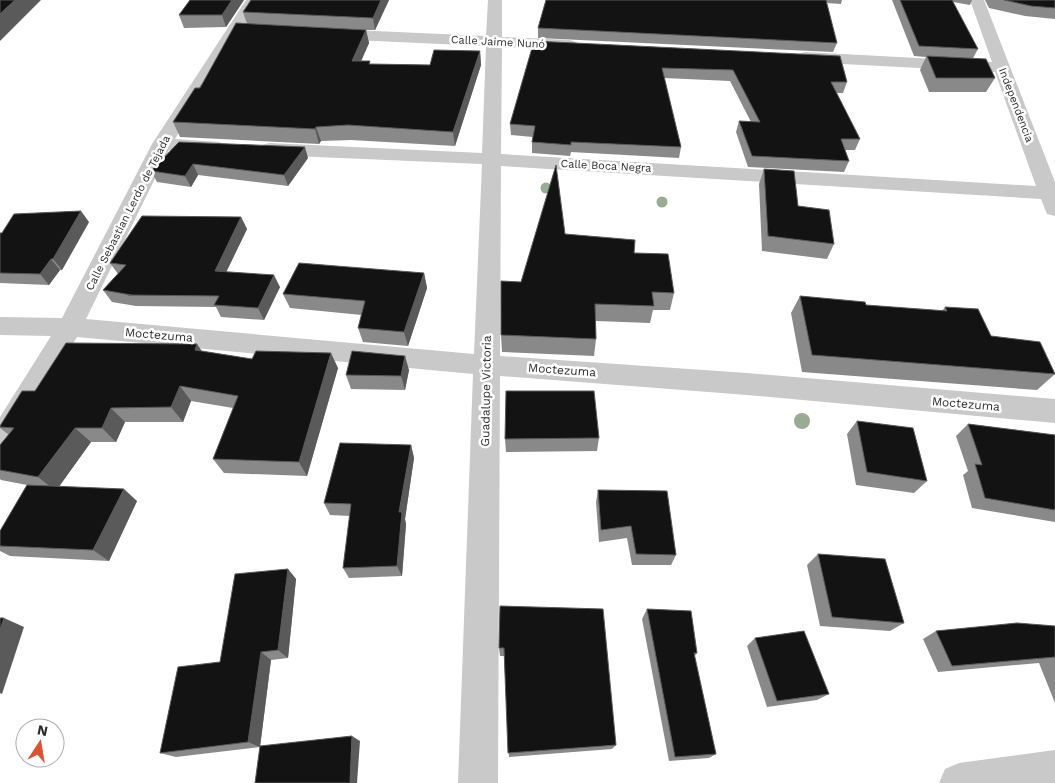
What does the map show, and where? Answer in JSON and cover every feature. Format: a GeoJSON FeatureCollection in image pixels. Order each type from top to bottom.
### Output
{"type":"FeatureCollection","features":[{"type":"Feature","properties":{"kind":"street","name":"Calle Sebastian Lerdo de Tejada"},"geometry":{"type":"LineString","coordinates":[[0,442],[70,327],[162,144],[244,31],[253,0]]}},
{"type":"Feature","properties":{"kind":"street","name":"Guadalupe Victoria"},"geometry":{"type":"LineString","coordinates":[[478,783],[495,0]]}},
{"type":"Feature","properties":{"kind":"street","name":"Independencia"},"geometry":{"type":"LineString","coordinates":[[977,0],[1052,202]]}},
{"type":"Feature","properties":{"kind":"street","name":"Calle Jaime Nunó"},"geometry":{"type":"LineString","coordinates":[[311,34],[584,46]]}},
{"type":"Feature","properties":{"kind":"street"},"geometry":{"type":"LineString","coordinates":[[793,56],[1002,66]]}},
{"type":"Feature","properties":{"kind":"street"},"geometry":{"type":"LineString","coordinates":[[162,144],[232,147]]}},
{"type":"Feature","properties":{"kind":"street","name":"Calle Boca Negra"},"geometry":{"type":"LineString","coordinates":[[252,148],[491,159],[1052,202]]}},
{"type":"Feature","properties":{"kind":"street","name":"Moctezuma"},"geometry":{"type":"LineString","coordinates":[[0,326],[70,327],[487,365],[747,384],[1055,411]]}},
{"type":"Feature","properties":{"kind":"street"},"geometry":{"type":"LineString","coordinates":[[959,783],[1055,770]]}},
{"type":"Feature","properties":{"kind":"building"},"geometry":{"type":"Polygon","coordinates":[[[0,0],[15,0],[0,14],[0,0]]]}},
{"type":"Feature","properties":{"kind":"building"},"geometry":{"type":"Polygon","coordinates":[[[190,0],[232,0],[222,15],[179,15],[190,0]]]}},
{"type":"Feature","properties":{"kind":"building"},"geometry":{"type":"Polygon","coordinates":[[[251,0],[381,0],[373,18],[243,12],[251,0]]]}},
{"type":"Feature","properties":{"kind":"building"},"geometry":{"type":"Polygon","coordinates":[[[546,0],[826,0],[837,43],[538,28],[546,0]]]}},
{"type":"Feature","properties":{"kind":"building"},"geometry":{"type":"Polygon","coordinates":[[[900,0],[952,0],[978,49],[919,46],[900,0]]]}},
{"type":"Feature","properties":{"kind":"building"},"geometry":{"type":"Polygon","coordinates":[[[1004,0],[1055,0],[1055,8],[1031,6],[1004,0]]]}},
{"type":"Feature","properties":{"kind":"building"},"geometry":{"type":"Polygon","coordinates":[[[236,23],[366,30],[352,61],[370,61],[369,64],[430,65],[434,50],[480,51],[453,132],[348,125],[316,127],[315,129],[173,122],[195,88],[200,88],[236,23]]]}},
{"type":"Feature","properties":{"kind":"building"},"geometry":{"type":"Polygon","coordinates":[[[534,41],[840,56],[847,82],[831,82],[860,139],[841,139],[849,161],[752,156],[739,121],[760,122],[733,70],[662,68],[681,147],[571,142],[571,145],[532,142],[535,126],[510,124],[534,41]]]}},
{"type":"Feature","properties":{"kind":"building"},"geometry":{"type":"Polygon","coordinates":[[[927,56],[986,59],[995,78],[936,78],[927,56]]]}},
{"type":"Feature","properties":{"kind":"building"},"geometry":{"type":"Polygon","coordinates":[[[179,142],[305,147],[284,175],[193,164],[185,176],[151,171],[179,142]]]}},
{"type":"Feature","properties":{"kind":"building"},"geometry":{"type":"Polygon","coordinates":[[[556,165],[565,234],[635,240],[634,253],[668,254],[674,293],[652,292],[654,306],[595,304],[596,339],[501,335],[501,281],[521,282],[556,165]]]}},
{"type":"Feature","properties":{"kind":"building"},"geometry":{"type":"Polygon","coordinates":[[[764,169],[794,171],[798,206],[829,210],[834,244],[768,236],[764,169]]]}},
{"type":"Feature","properties":{"kind":"building"},"geometry":{"type":"Polygon","coordinates":[[[81,211],[53,259],[51,259],[40,274],[0,273],[0,233],[2,233],[14,214],[81,211]]]}},
{"type":"Feature","properties":{"kind":"building"},"geometry":{"type":"Polygon","coordinates":[[[142,216],[241,217],[215,271],[274,275],[258,308],[214,305],[219,296],[128,295],[131,295],[103,290],[126,265],[110,263],[142,216]]]}},
{"type":"Feature","properties":{"kind":"building"},"geometry":{"type":"Polygon","coordinates":[[[299,263],[424,273],[404,332],[358,328],[365,301],[283,294],[299,263]]]}},
{"type":"Feature","properties":{"kind":"building"},"geometry":{"type":"Polygon","coordinates":[[[800,296],[865,302],[866,305],[947,311],[945,307],[978,309],[991,336],[1040,342],[1055,374],[812,355],[800,296]]]}},
{"type":"Feature","properties":{"kind":"building"},"geometry":{"type":"Polygon","coordinates":[[[66,343],[197,344],[195,350],[252,359],[256,351],[331,353],[299,462],[213,459],[238,396],[180,386],[171,407],[111,408],[102,428],[75,428],[38,477],[0,470],[0,445],[14,428],[0,426],[22,391],[35,391],[66,343]]]}},
{"type":"Feature","properties":{"kind":"building"},"geometry":{"type":"Polygon","coordinates":[[[352,351],[405,356],[401,376],[346,375],[352,351]]]}},
{"type":"Feature","properties":{"kind":"building"},"geometry":{"type":"Polygon","coordinates":[[[506,391],[594,391],[599,438],[505,439],[506,391]]]}},
{"type":"Feature","properties":{"kind":"building"},"geometry":{"type":"Polygon","coordinates":[[[857,421],[913,428],[927,481],[867,472],[857,421]]]}},
{"type":"Feature","properties":{"kind":"building"},"geometry":{"type":"Polygon","coordinates":[[[968,424],[1055,435],[1055,510],[985,498],[975,464],[982,465],[968,424]]]}},
{"type":"Feature","properties":{"kind":"building"},"geometry":{"type":"Polygon","coordinates":[[[340,443],[411,445],[399,512],[402,512],[397,566],[343,568],[351,504],[324,503],[340,443]]]}},
{"type":"Feature","properties":{"kind":"building"},"geometry":{"type":"Polygon","coordinates":[[[27,485],[124,489],[93,550],[0,546],[0,531],[27,485]]]}},
{"type":"Feature","properties":{"kind":"building"},"geometry":{"type":"Polygon","coordinates":[[[598,490],[667,491],[676,555],[636,554],[631,526],[601,530],[598,490]]]}},
{"type":"Feature","properties":{"kind":"building"},"geometry":{"type":"Polygon","coordinates":[[[818,554],[885,559],[904,623],[832,617],[818,554]]]}},
{"type":"Feature","properties":{"kind":"building"},"geometry":{"type":"Polygon","coordinates":[[[288,569],[278,650],[261,652],[248,742],[160,753],[178,667],[220,662],[235,574],[288,569]]]}},
{"type":"Feature","properties":{"kind":"building"},"geometry":{"type":"Polygon","coordinates":[[[500,606],[603,609],[616,745],[508,753],[504,648],[499,648],[500,606]]]}},
{"type":"Feature","properties":{"kind":"building"},"geometry":{"type":"Polygon","coordinates":[[[647,609],[691,611],[697,653],[694,653],[716,754],[675,757],[647,609]]]}},
{"type":"Feature","properties":{"kind":"building"},"geometry":{"type":"Polygon","coordinates":[[[0,618],[4,618],[0,630],[0,618]]]}},
{"type":"Feature","properties":{"kind":"building"},"geometry":{"type":"Polygon","coordinates":[[[1017,623],[1055,626],[1055,657],[952,666],[936,631],[1017,623]]]}},
{"type":"Feature","properties":{"kind":"building"},"geometry":{"type":"Polygon","coordinates":[[[804,631],[829,694],[777,701],[755,638],[804,631]]]}},
{"type":"Feature","properties":{"kind":"building"},"geometry":{"type":"Polygon","coordinates":[[[352,736],[350,783],[255,783],[260,746],[352,736]]]}}]}
